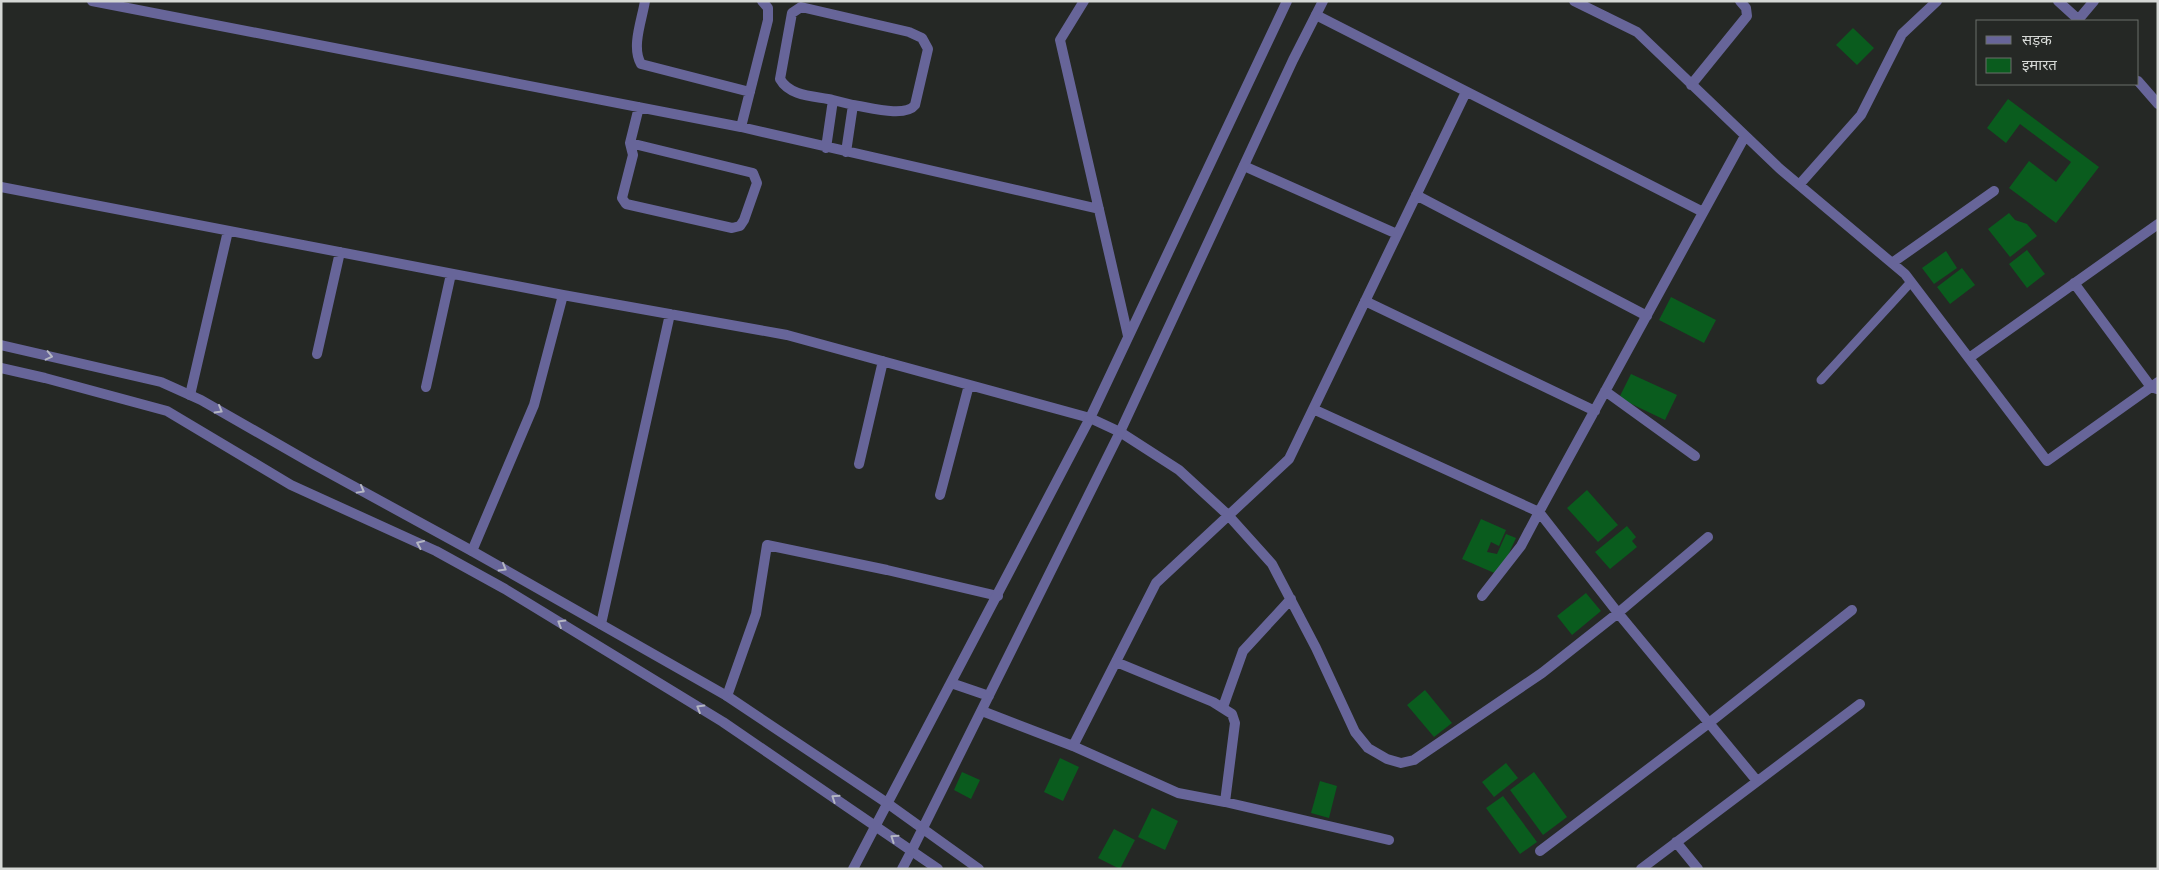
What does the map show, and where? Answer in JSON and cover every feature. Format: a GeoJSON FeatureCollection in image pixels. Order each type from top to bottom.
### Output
{"type":"FeatureCollection","features":[{"type":"Feature","properties":{"kind":"street"},"geometry":{"type":"LineString","coordinates":[[92,1],[741,127],[1099,209]]}},
{"type":"Feature","properties":{"kind":"street"},"geometry":{"type":"LineString","coordinates":[[645,1],[636,49],[637,58],[641,64],[750,92]]}},
{"type":"Feature","properties":{"kind":"street"},"geometry":{"type":"LineString","coordinates":[[741,127],[768,20],[768,8],[762,1]]}},
{"type":"Feature","properties":{"kind":"street"},"geometry":{"type":"LineString","coordinates":[[1084,1],[1060,40],[1128,336]]}},
{"type":"Feature","properties":{"kind":"street"},"geometry":{"type":"LineString","coordinates":[[854,869],[1090,418],[1286,1]]}},
{"type":"Feature","properties":{"kind":"street"},"geometry":{"type":"LineString","coordinates":[[902,869],[1120,432],[1323,1]]}},
{"type":"Feature","properties":{"kind":"street"},"geometry":{"type":"LineString","coordinates":[[1574,1],[1637,32],[1799,185],[1892,263],[1911,282],[2047,461],[2156,386],[2074,283]]}},
{"type":"Feature","properties":{"kind":"street"},"geometry":{"type":"LineString","coordinates":[[1691,85],[1747,16],[1746,8],[1740,1]]}},
{"type":"Feature","properties":{"kind":"street"},"geometry":{"type":"LineString","coordinates":[[1799,185],[1861,115],[1902,34],[1937,1]]}},
{"type":"Feature","properties":{"kind":"street"},"geometry":{"type":"LineString","coordinates":[[2058,1],[2079,20],[2094,1]]}},
{"type":"Feature","properties":{"kind":"street"},"geometry":{"type":"LineString","coordinates":[[800,7],[909,32],[922,38],[927,44],[926,58],[915,105],[912,110],[903,112],[853,105],[834,100],[794,92],[785,87],[780,79],[792,13],[800,7]]}},
{"type":"Feature","properties":{"kind":"street"},"geometry":{"type":"LineString","coordinates":[[1316,15],[1703,212]]}},
{"type":"Feature","properties":{"kind":"street"},"geometry":{"type":"LineString","coordinates":[[2139,82],[2156,97]]}},
{"type":"Feature","properties":{"kind":"street"},"geometry":{"type":"LineString","coordinates":[[1074,746],[1156,583],[1289,459],[1466,92]]}},
{"type":"Feature","properties":{"kind":"street"},"geometry":{"type":"LineString","coordinates":[[826,148],[834,100]]}},
{"type":"Feature","properties":{"kind":"street"},"geometry":{"type":"LineString","coordinates":[[846,152],[853,105]]}},
{"type":"Feature","properties":{"kind":"street"},"geometry":{"type":"LineString","coordinates":[[630,143],[753,173],[757,183],[744,220],[740,226],[732,228],[626,204],[622,198],[633,154],[630,143],[639,108]]}},
{"type":"Feature","properties":{"kind":"street"},"geometry":{"type":"LineString","coordinates":[[1482,596],[1521,546],[1745,136]]}},
{"type":"Feature","properties":{"kind":"street"},"geometry":{"type":"LineString","coordinates":[[1244,166],[1397,234]]}},
{"type":"Feature","properties":{"kind":"street"},"geometry":{"type":"LineString","coordinates":[[1,186],[451,274],[787,336],[1090,418],[1120,432],[1179,470],[1228,515],[1272,564],[1316,648],[1355,732],[1368,748],[1387,759],[1401,763],[1414,760],[1542,673],[1618,613],[1708,536]]}},
{"type":"Feature","properties":{"kind":"street"},"geometry":{"type":"LineString","coordinates":[[1892,263],[1994,192]]}},
{"type":"Feature","properties":{"kind":"street"},"geometry":{"type":"LineString","coordinates":[[1416,195],[1646,316]]}},
{"type":"Feature","properties":{"kind":"street"},"geometry":{"type":"LineString","coordinates":[[1969,358],[2158,224]]}},
{"type":"Feature","properties":{"kind":"street"},"geometry":{"type":"LineString","coordinates":[[190,395],[228,231]]}},
{"type":"Feature","properties":{"kind":"street"},"geometry":{"type":"LineString","coordinates":[[317,354],[340,252]]}},
{"type":"Feature","properties":{"kind":"street"},"geometry":{"type":"LineString","coordinates":[[426,387],[451,274]]}},
{"type":"Feature","properties":{"kind":"street"},"geometry":{"type":"LineString","coordinates":[[472,551],[534,406],[563,295]]}},
{"type":"Feature","properties":{"kind":"street"},"geometry":{"type":"LineString","coordinates":[[1365,301],[1595,411]]}},
{"type":"Feature","properties":{"kind":"street"},"geometry":{"type":"LineString","coordinates":[[601,624],[670,314]]}},
{"type":"Feature","properties":{"kind":"street"},"geometry":{"type":"LineString","coordinates":[[1,345],[161,382],[190,395],[472,551],[727,696],[887,803],[979,869]]}},
{"type":"Feature","properties":{"kind":"street"},"geometry":{"type":"LineString","coordinates":[[859,464],[883,361]]}},
{"type":"Feature","properties":{"kind":"street"},"geometry":{"type":"LineString","coordinates":[[1,368],[168,411],[291,485],[436,551],[505,589],[724,722],[938,869]]}},
{"type":"Feature","properties":{"kind":"street"},"geometry":{"type":"LineString","coordinates":[[940,495],[969,384]]}},
{"type":"Feature","properties":{"kind":"street"},"geometry":{"type":"LineString","coordinates":[[1605,391],[1695,456]]}},
{"type":"Feature","properties":{"kind":"street"},"geometry":{"type":"LineString","coordinates":[[1313,409],[1539,512],[1618,613],[1758,780]]}},
{"type":"Feature","properties":{"kind":"street"},"geometry":{"type":"LineString","coordinates":[[727,696],[756,614],[767,545],[998,596]]}},
{"type":"Feature","properties":{"kind":"street"},"geometry":{"type":"LineString","coordinates":[[1223,706],[1243,651],[1290,599]]}},
{"type":"Feature","properties":{"kind":"street"},"geometry":{"type":"LineString","coordinates":[[1540,851],[1709,723],[1852,610]]}},
{"type":"Feature","properties":{"kind":"street"},"geometry":{"type":"LineString","coordinates":[[1116,662],[1223,706],[1232,714],[1235,723],[1225,802]]}},
{"type":"Feature","properties":{"kind":"street"},"geometry":{"type":"LineString","coordinates":[[950,683],[989,696]]}},
{"type":"Feature","properties":{"kind":"street"},"geometry":{"type":"LineString","coordinates":[[1641,869],[1860,704]]}},
{"type":"Feature","properties":{"kind":"street"},"geometry":{"type":"LineString","coordinates":[[982,711],[1074,746],[1178,793],[1390,840]]}},
{"type":"Feature","properties":{"kind":"street"},"geometry":{"type":"LineString","coordinates":[[1676,842],[1698,869]]}},
{"type":"Feature","properties":{"kind":"lane"},"geometry":{"type":"LineString","coordinates":[[1821,380],[1911,282]]}},
{"type":"Feature","properties":{"kind":"building"},"geometry":{"type":"Polygon","coordinates":[[[1853,28],[1874,48],[1857,65],[1836,45],[1853,28]]]}},
{"type":"Feature","properties":{"kind":"building"},"geometry":{"type":"Polygon","coordinates":[[[2008,99],[2099,167],[2056,223],[2009,188],[2029,161],[2056,182],[2071,162],[2020,124],[2006,143],[1987,128],[2008,99]]]}},
{"type":"Feature","properties":{"kind":"building"},"geometry":{"type":"Polygon","coordinates":[[[2009,213],[2015,220],[2027,224],[2037,236],[2010,257],[1988,229],[2009,213]]]}},
{"type":"Feature","properties":{"kind":"building"},"geometry":{"type":"Polygon","coordinates":[[[2027,250],[2045,274],[2027,288],[2009,264],[2027,250]]]}},
{"type":"Feature","properties":{"kind":"building"},"geometry":{"type":"Polygon","coordinates":[[[1946,251],[1957,268],[1934,284],[1922,268],[1946,251]]]}},
{"type":"Feature","properties":{"kind":"building"},"geometry":{"type":"Polygon","coordinates":[[[1962,268],[1975,285],[1950,304],[1937,287],[1962,268]]]}},
{"type":"Feature","properties":{"kind":"building"},"geometry":{"type":"Polygon","coordinates":[[[1671,297],[1716,320],[1704,343],[1659,320],[1671,297]]]}},
{"type":"Feature","properties":{"kind":"building"},"geometry":{"type":"Polygon","coordinates":[[[1631,374],[1677,395],[1665,420],[1619,398],[1631,374]]]}},
{"type":"Feature","properties":{"kind":"building"},"geometry":{"type":"Polygon","coordinates":[[[1587,490],[1618,525],[1598,542],[1567,508],[1587,490]]]}},
{"type":"Feature","properties":{"kind":"building"},"geometry":{"type":"Polygon","coordinates":[[[1481,519],[1506,530],[1499,546],[1491,542],[1487,552],[1497,554],[1506,534],[1516,538],[1499,575],[1462,559],[1481,519]]]}},
{"type":"Feature","properties":{"kind":"building"},"geometry":{"type":"Polygon","coordinates":[[[1627,526],[1636,537],[1632,541],[1637,547],[1610,569],[1595,552],[1627,526]]]}},
{"type":"Feature","properties":{"kind":"building"},"geometry":{"type":"Polygon","coordinates":[[[1586,593],[1601,611],[1572,635],[1557,616],[1586,593]]]}},
{"type":"Feature","properties":{"kind":"building"},"geometry":{"type":"Polygon","coordinates":[[[1425,690],[1452,723],[1434,737],[1407,705],[1425,690]]]}},
{"type":"Feature","properties":{"kind":"building"},"geometry":{"type":"Polygon","coordinates":[[[1060,758],[1079,767],[1063,801],[1044,792],[1060,758]]]}},
{"type":"Feature","properties":{"kind":"building"},"geometry":{"type":"Polygon","coordinates":[[[1506,763],[1518,778],[1494,797],[1482,782],[1506,763]]]}},
{"type":"Feature","properties":{"kind":"building"},"geometry":{"type":"Polygon","coordinates":[[[962,772],[980,780],[971,799],[954,790],[962,772]]]}},
{"type":"Feature","properties":{"kind":"building"},"geometry":{"type":"Polygon","coordinates":[[[1534,772],[1567,817],[1543,835],[1510,790],[1534,772]]]}},
{"type":"Feature","properties":{"kind":"building"},"geometry":{"type":"Polygon","coordinates":[[[1320,781],[1337,786],[1329,818],[1311,813],[1320,781]]]}},
{"type":"Feature","properties":{"kind":"building"},"geometry":{"type":"Polygon","coordinates":[[[1503,796],[1537,842],[1520,854],[1486,808],[1503,796]]]}},
{"type":"Feature","properties":{"kind":"building"},"geometry":{"type":"Polygon","coordinates":[[[1152,808],[1178,821],[1165,850],[1138,837],[1152,808]]]}},
{"type":"Feature","properties":{"kind":"building"},"geometry":{"type":"Polygon","coordinates":[[[1114,829],[1135,840],[1120,869],[1098,858],[1114,829]]]}}]}
